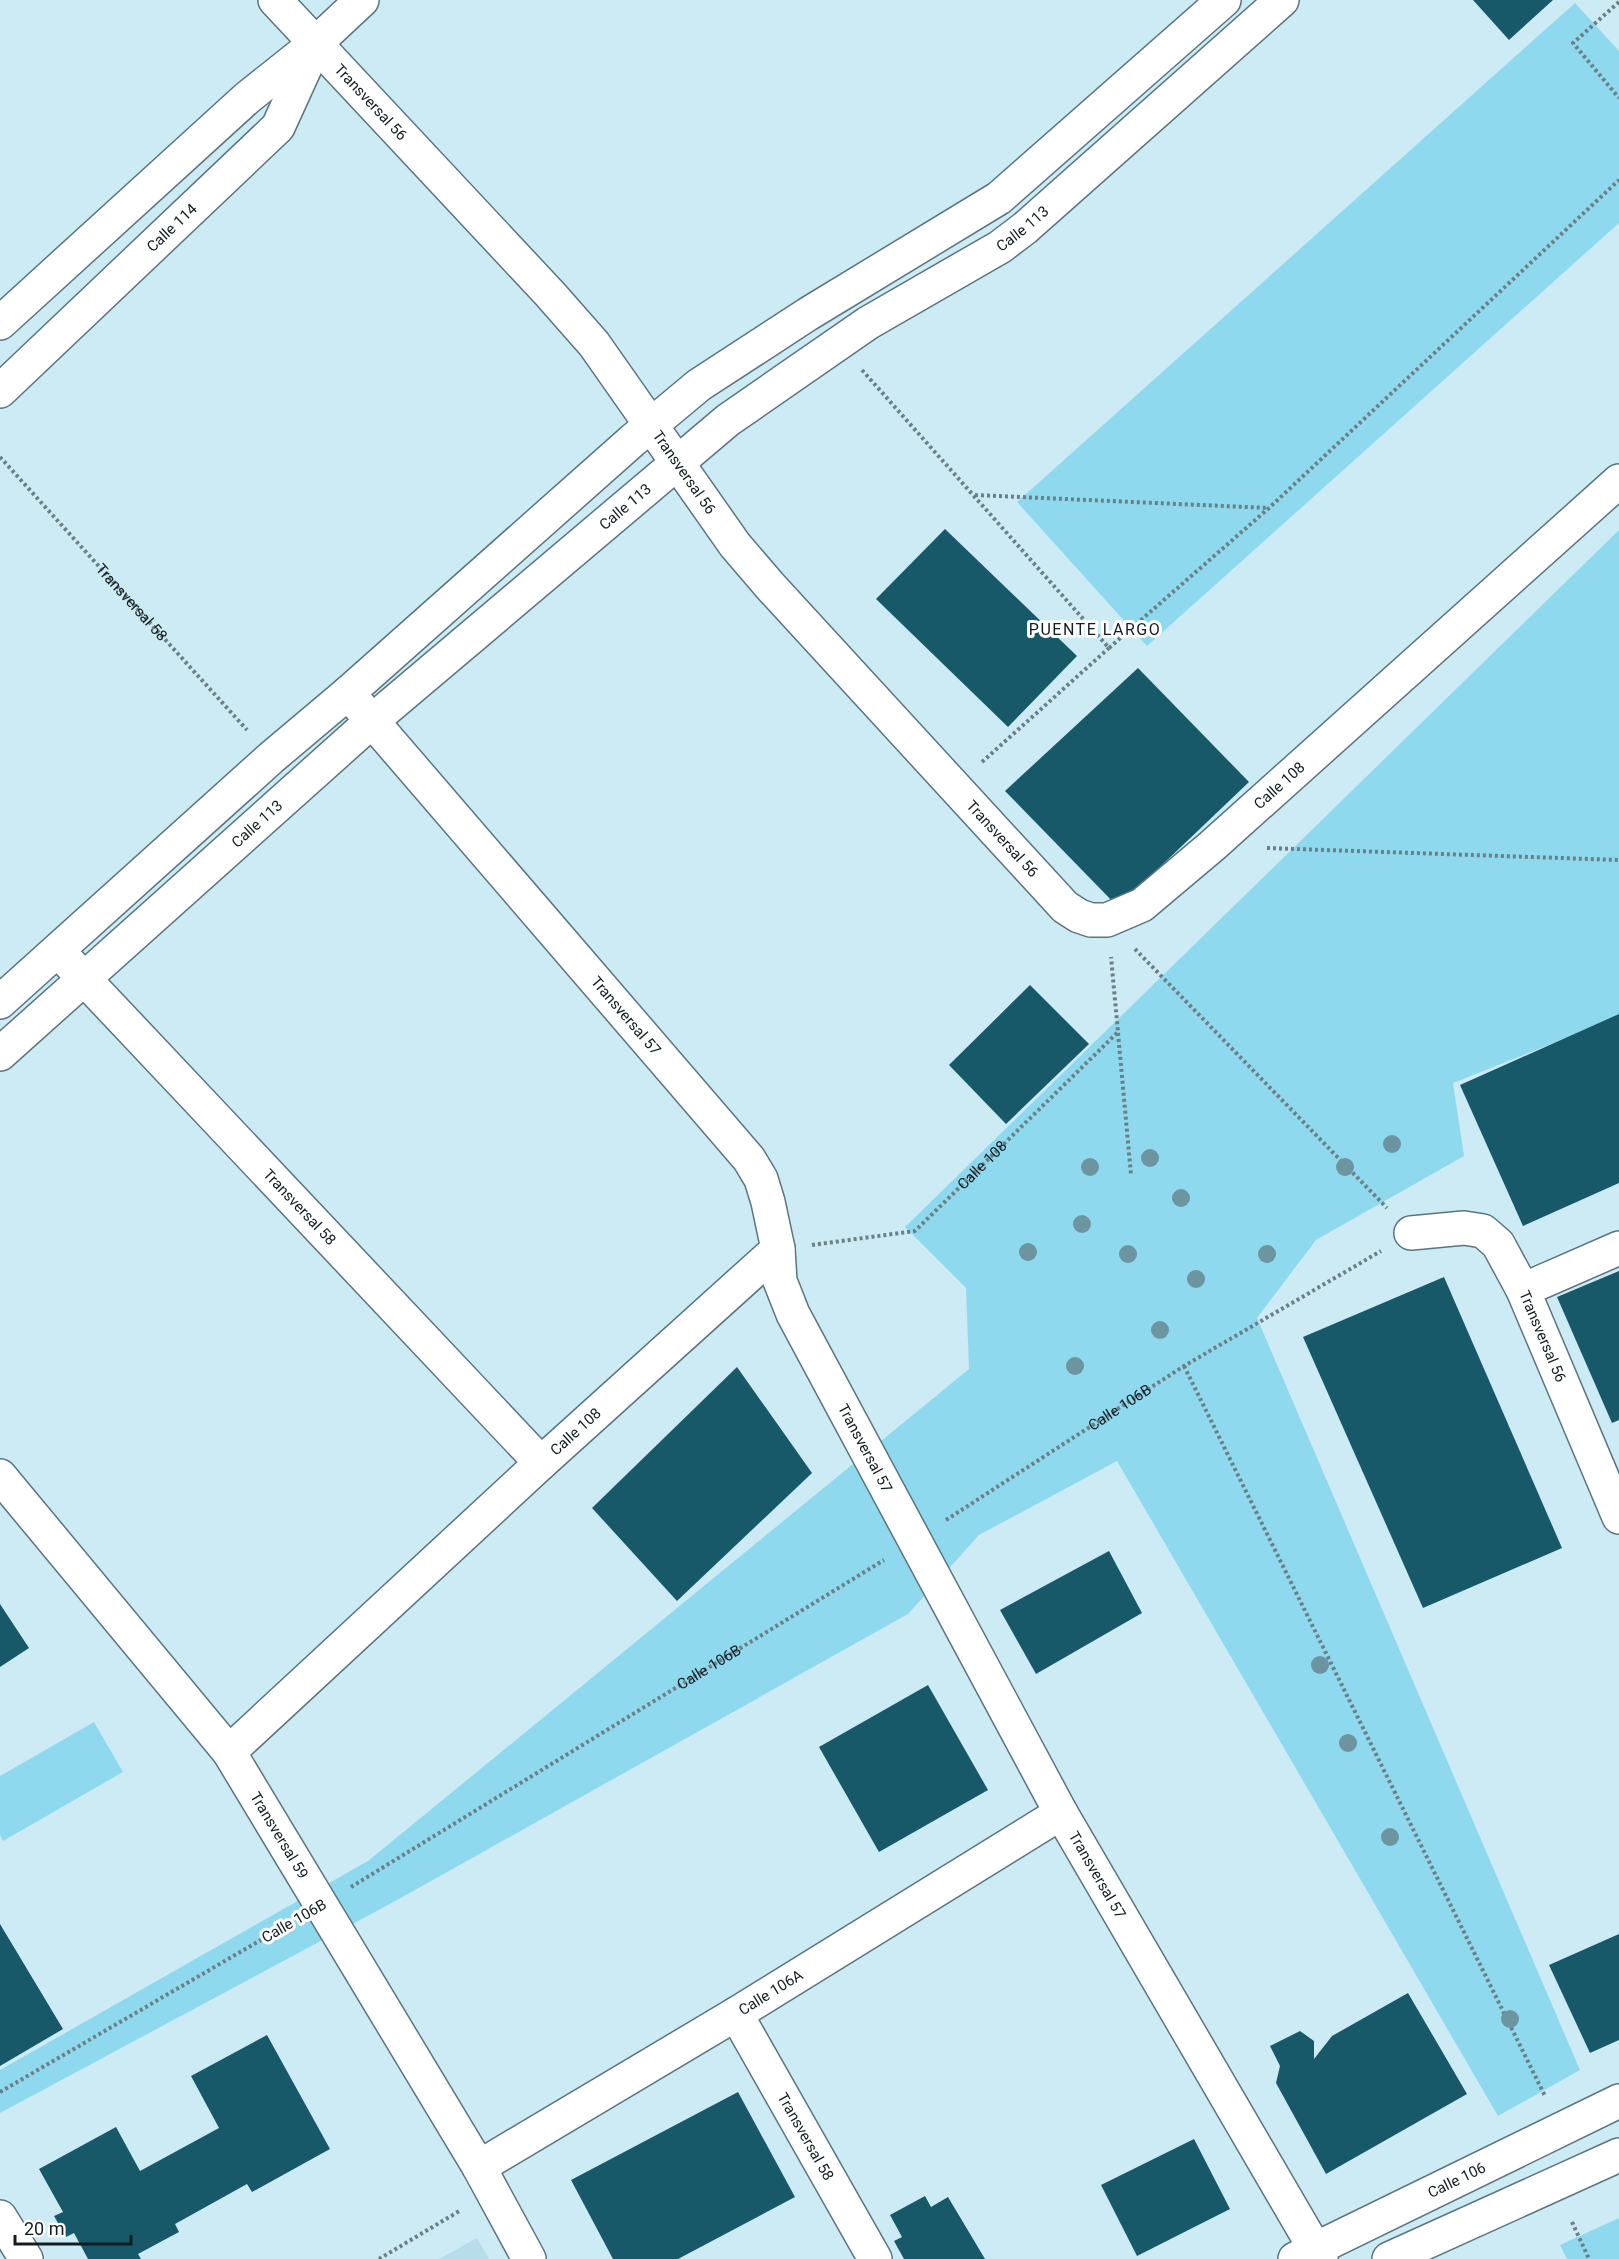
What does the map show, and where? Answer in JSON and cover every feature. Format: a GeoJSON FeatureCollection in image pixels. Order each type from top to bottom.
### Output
{"type":"FeatureCollection","features":[{"type":"Feature","properties":{"kind":"street","name":"Transversal 56"},"geometry":{"type":"LineString","coordinates":[[275,0],[594,344],[735,545],[750,562],[1065,907],[1091,920],[1107,920]]}},
{"type":"Feature","properties":{"kind":"street","name":"Calle 114"},"geometry":{"type":"LineString","coordinates":[[0,324],[247,98],[316,43],[362,0]]}},
{"type":"Feature","properties":{"kind":"street"},"geometry":{"type":"LineString","coordinates":[[0,1002],[272,757],[348,693],[651,424],[699,385],[808,314],[999,198],[1224,0]]}},
{"type":"Feature","properties":{"kind":"street","name":"Calle 113"},"geometry":{"type":"LineString","coordinates":[[0,1054],[372,722],[728,420],[868,323],[1000,247],[1025,228],[1282,0]]}},
{"type":"Feature","properties":{"kind":"street","name":"Calle 114"},"geometry":{"type":"LineString","coordinates":[[0,391],[278,127],[316,43]]}},
{"type":"Feature","properties":{"kind":"street"},"geometry":{"type":"LineString","coordinates":[[999,198],[1025,228]]}},
{"type":"Feature","properties":{"kind":"street","name":"Calle 108"},"geometry":{"type":"LineString","coordinates":[[1107,920],[1142,905],[1212,846],[1619,482]]}},
{"type":"Feature","properties":{"kind":"street","name":"Transversal 57"},"geometry":{"type":"LineString","coordinates":[[348,693],[749,1160],[766,1194],[778,1249],[780,1281],[793,1314],[1061,1813],[1310,2255]]}},
{"type":"Feature","properties":{"kind":"street","name":"Transversal 58"},"geometry":{"type":"LineString","coordinates":[[58,951],[541,1463]]}},
{"type":"Feature","properties":{"kind":"street","name":"Transversal 56"},"geometry":{"type":"LineString","coordinates":[[1411,1233],[1464,1228],[1483,1231],[1498,1244],[1523,1290],[1619,1517]]}},
{"type":"Feature","properties":{"kind":"street"},"geometry":{"type":"LineString","coordinates":[[1523,1290],[1619,1248]]}},
{"type":"Feature","properties":{"kind":"street","name":"Calle 108"},"geometry":{"type":"LineString","coordinates":[[229,1752],[541,1463],[778,1249]]}},
{"type":"Feature","properties":{"kind":"street","name":"Transversal 59"},"geometry":{"type":"LineString","coordinates":[[0,1476],[229,1752],[486,2179],[530,2259]]}},
{"type":"Feature","properties":{"kind":"street","name":"Calle 106A"},"geometry":{"type":"LineString","coordinates":[[486,2179],[736,2014],[1061,1813]]}},
{"type":"Feature","properties":{"kind":"street","name":"Transversal 58"},"geometry":{"type":"LineString","coordinates":[[736,2014],[875,2259]]}},
{"type":"Feature","properties":{"kind":"street","name":"Calle 106"},"geometry":{"type":"LineString","coordinates":[[1310,2255],[1619,2101]]}},
{"type":"Feature","properties":{"kind":"street"},"geometry":{"type":"LineString","coordinates":[[1389,2259],[1619,2155]]}},
{"type":"Feature","properties":{"kind":"street"},"geometry":{"type":"LineString","coordinates":[[0,2217],[26,2259]]}},
{"type":"Feature","properties":{"kind":"path"},"geometry":{"type":"LineString","coordinates":[[1619,2],[1573,43],[1619,98]]}},
{"type":"Feature","properties":{"kind":"path"},"geometry":{"type":"LineString","coordinates":[[955,787],[1269,508],[1619,180]]}},
{"type":"Feature","properties":{"kind":"path"},"geometry":{"type":"LineString","coordinates":[[858,365],[1109,648]]}},
{"type":"Feature","properties":{"kind":"path","name":"Transversal 58"},"geometry":{"type":"LineString","coordinates":[[0,457],[247,730]]}},
{"type":"Feature","properties":{"kind":"path"},"geometry":{"type":"LineString","coordinates":[[974,495],[1269,508]]}},
{"type":"Feature","properties":{"kind":"path"},"geometry":{"type":"LineString","coordinates":[[1212,846],[1619,860]]}},
{"type":"Feature","properties":{"kind":"path"},"geometry":{"type":"LineString","coordinates":[[1107,920],[1131,1176]]}},
{"type":"Feature","properties":{"kind":"path"},"geometry":{"type":"LineString","coordinates":[[1107,920],[1411,1233]]}},
{"type":"Feature","properties":{"kind":"path","name":"Calle 108"},"geometry":{"type":"LineString","coordinates":[[778,1249],[915,1231],[1118,1032]]}},
{"type":"Feature","properties":{"kind":"path","name":"Calle 106B"},"geometry":{"type":"LineString","coordinates":[[0,2092],[322,1905],[914,1542],[1184,1366],[1411,1233]]}},
{"type":"Feature","properties":{"kind":"path"},"geometry":{"type":"LineString","coordinates":[[1184,1366],[1549,2104]]}},
{"type":"Feature","properties":{"kind":"path"},"geometry":{"type":"LineString","coordinates":[[380,2259],[486,2179]]}},
{"type":"Feature","properties":{"kind":"path"},"geometry":{"type":"LineString","coordinates":[[1572,2222],[1589,2259]]}},
{"type":"Feature","properties":{"kind":"shaded area"},"geometry":{"type":"Polygon","coordinates":[[[1575,3],[1619,51],[1619,223],[1147,646],[1017,502],[1575,3]]]}},
{"type":"Feature","properties":{"kind":"shaded area"},"geometry":{"type":"Polygon","coordinates":[[[1619,530],[1619,1017],[1453,1083],[1464,1156],[1316,1240],[1257,1318],[1580,2070],[1498,2116],[1117,1461],[979,1535],[908,1614],[399,1899],[0,2113],[0,2070],[368,1861],[969,1369],[966,1288],[905,1227],[1619,530]]]}},
{"type":"Feature","properties":{"kind":"shaded area"},"geometry":{"type":"Polygon","coordinates":[[[94,1722],[123,1772],[3,1841],[0,1835],[0,1776],[94,1722]]]}},
{"type":"Feature","properties":{"kind":"shaded area"},"geometry":{"type":"Polygon","coordinates":[[[1619,2218],[1619,2259],[1567,2259],[1560,2245],[1619,2218]]]}},
{"type":"Feature","properties":{"kind":"shaded area"},"geometry":{"type":"Polygon","coordinates":[[[477,2238],[489,2259],[439,2259],[477,2238]]]}},
{"type":"Feature","properties":{"kind":"building"},"geometry":{"type":"Polygon","coordinates":[[[1473,0],[1553,0],[1509,40],[1473,0]]]}},
{"type":"Feature","properties":{"kind":"building"},"geometry":{"type":"Polygon","coordinates":[[[945,529],[1077,656],[1008,727],[876,599],[945,529]]]}},
{"type":"Feature","properties":{"kind":"building"},"geometry":{"type":"Polygon","coordinates":[[[1138,668],[1249,782],[1118,907],[1005,791],[1138,668]]]}},
{"type":"Feature","properties":{"kind":"building"},"geometry":{"type":"Polygon","coordinates":[[[1030,985],[1089,1044],[1006,1124],[949,1065],[1030,985]]]}},
{"type":"Feature","properties":{"kind":"building"},"geometry":{"type":"Polygon","coordinates":[[[1619,1014],[1619,1183],[1523,1226],[1460,1085],[1619,1014]]]}},
{"type":"Feature","properties":{"kind":"building"},"geometry":{"type":"Polygon","coordinates":[[[1619,1271],[1619,1420],[1612,1423],[1557,1297],[1619,1271]]]}},
{"type":"Feature","properties":{"kind":"building"},"geometry":{"type":"Polygon","coordinates":[[[1444,1277],[1562,1548],[1423,1608],[1303,1337],[1444,1277]]]}},
{"type":"Feature","properties":{"kind":"building"},"geometry":{"type":"Polygon","coordinates":[[[737,1367],[812,1473],[677,1601],[592,1508],[737,1367]]]}},
{"type":"Feature","properties":{"kind":"building"},"geometry":{"type":"Polygon","coordinates":[[[1109,1551],[1142,1613],[1036,1674],[1000,1610],[1109,1551]]]}},
{"type":"Feature","properties":{"kind":"building"},"geometry":{"type":"Polygon","coordinates":[[[0,1604],[29,1648],[0,1667],[0,1604]]]}},
{"type":"Feature","properties":{"kind":"building"},"geometry":{"type":"Polygon","coordinates":[[[928,1685],[988,1790],[879,1852],[819,1747],[928,1685]]]}},
{"type":"Feature","properties":{"kind":"building"},"geometry":{"type":"Polygon","coordinates":[[[0,1924],[63,2029],[0,2066],[0,1924]]]}},
{"type":"Feature","properties":{"kind":"building"},"geometry":{"type":"Polygon","coordinates":[[[1619,1934],[1619,2040],[1590,2053],[1549,1965],[1619,1934]]]}},
{"type":"Feature","properties":{"kind":"building"},"geometry":{"type":"Polygon","coordinates":[[[1408,1993],[1467,2094],[1326,2174],[1276,2083],[1280,2066],[1270,2046],[1300,2031],[1314,2041],[1314,2059],[1332,2036],[1408,1993]]]}},
{"type":"Feature","properties":{"kind":"building"},"geometry":{"type":"Polygon","coordinates":[[[267,2035],[330,2149],[252,2192],[247,2184],[175,2224],[179,2232],[138,2254],[141,2259],[88,2259],[74,2233],[66,2237],[54,2216],[63,2212],[39,2169],[116,2127],[140,2171],[219,2128],[191,2076],[267,2035]]]}},
{"type":"Feature","properties":{"kind":"building"},"geometry":{"type":"Polygon","coordinates":[[[738,2092],[795,2197],[678,2259],[613,2259],[571,2180],[738,2092]]]}},
{"type":"Feature","properties":{"kind":"building"},"geometry":{"type":"Polygon","coordinates":[[[1194,2139],[1230,2209],[1137,2256],[1101,2185],[1194,2139]]]}},
{"type":"Feature","properties":{"kind":"building"},"geometry":{"type":"Polygon","coordinates":[[[925,2196],[931,2207],[948,2197],[985,2259],[904,2259],[894,2241],[902,2237],[890,2215],[925,2196]]]}},
{"type":"Feature","properties":{"kind":"district","name":"PUENTE LARGO"},"geometry":{"type":"Point","coordinates":[1095,629]}}]}
